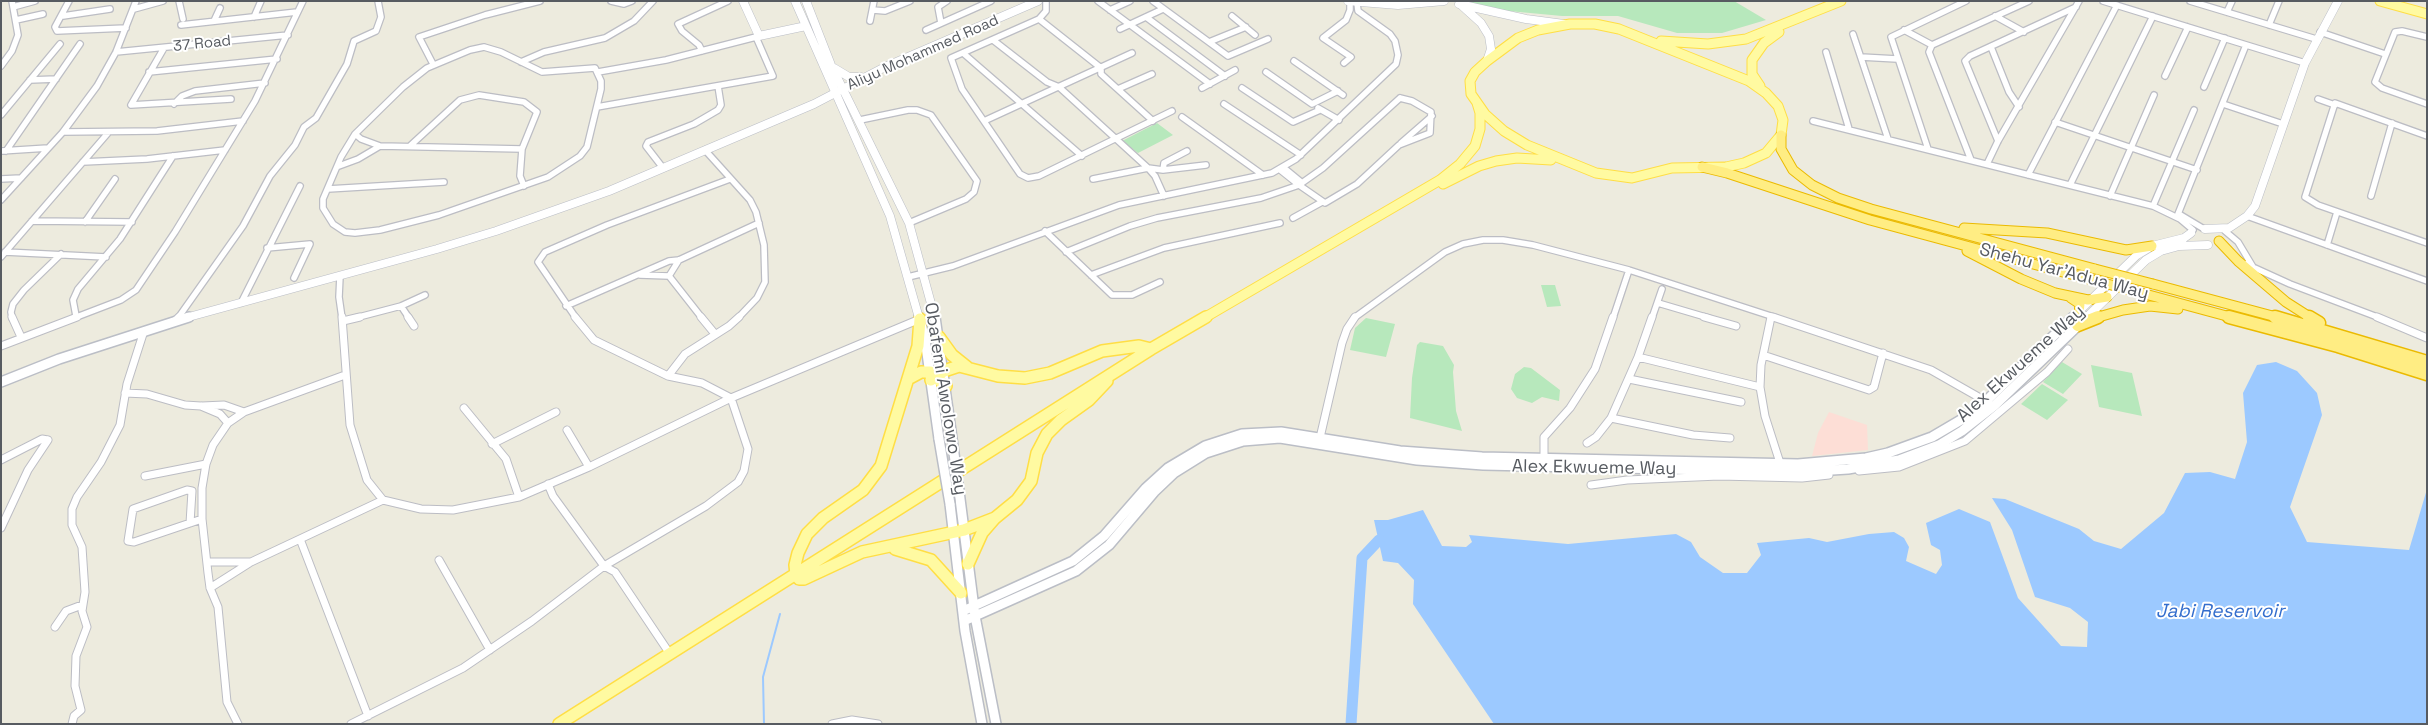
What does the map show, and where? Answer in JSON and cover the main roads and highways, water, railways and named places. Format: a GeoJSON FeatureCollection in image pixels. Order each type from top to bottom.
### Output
{"type":"FeatureCollection","features":[{"type":"Feature","properties":{"kind":"highway","name":"Shehu Yar'Adua Way"},"geometry":{"type":"LineString","coordinates":[[1781,135],[1781,149],[1788,163],[1812,185],[1853,203],[2266,314],[2427,362]]}},
{"type":"Feature","properties":{"kind":"highway","name":"Shehu Yar'Adua Way"},"geometry":{"type":"LineString","coordinates":[[1702,167],[1741,177],[1841,211],[2249,321],[2427,374]]}},
{"type":"Feature","properties":{"kind":"highway"},"geometry":{"type":"LineString","coordinates":[[1921,221],[1971,228],[2047,233],[2126,250],[2152,246]]}},
{"type":"Feature","properties":{"kind":"highway"},"geometry":{"type":"LineString","coordinates":[[2223,235],[2238,261],[2286,302],[2307,317],[2388,350]]}},
{"type":"Feature","properties":{"kind":"highway"},"geometry":{"type":"LineString","coordinates":[[1935,237],[1962,248],[2021,279],[2070,298],[2080,304],[2079,313]]}},
{"type":"Feature","properties":{"kind":"highway"},"geometry":{"type":"LineString","coordinates":[[2070,298],[2100,298],[2123,310]]}},
{"type":"Feature","properties":{"kind":"highway"},"geometry":{"type":"LineString","coordinates":[[2078,326],[2105,314],[2123,310],[2161,307],[2249,321]]}},
{"type":"Feature","properties":{"kind":"main road"},"geometry":{"type":"LineString","coordinates":[[1636,35],[1676,43],[1727,42],[1763,34],[1840,1]]}},
{"type":"Feature","properties":{"kind":"main road"},"geometry":{"type":"LineString","coordinates":[[2380,1],[2427,14]]}},
{"type":"Feature","properties":{"kind":"main road"},"geometry":{"type":"LineString","coordinates":[[2398,1],[2427,10]]}},
{"type":"Feature","properties":{"kind":"main road"},"geometry":{"type":"LineString","coordinates":[[1452,4],[1466,10]]}},
{"type":"Feature","properties":{"kind":"main road"},"geometry":{"type":"LineString","coordinates":[[1766,93],[1732,73],[1636,35],[1604,25],[1570,24],[1538,30],[1518,38],[1487,61],[1475,72],[1470,81],[1471,94],[1477,103],[1493,122],[1514,138],[1539,151],[1606,176],[1623,178],[1642,176],[1672,168],[1726,167],[1752,161],[1766,153],[1781,135],[1782,113],[1752,74],[1751,65],[1754,56],[1770,38],[1807,16]]}},
{"type":"Feature","properties":{"kind":"main road"},"geometry":{"type":"LineString","coordinates":[[559,724],[1151,349],[1406,201],[1453,171],[1474,146],[1480,129],[1480,113],[1477,103]]}},
{"type":"Feature","properties":{"kind":"main road"},"geometry":{"type":"LineString","coordinates":[[1406,201],[1479,166],[1496,161],[1538,158],[1576,165]]}},
{"type":"Feature","properties":{"kind":"main road"},"geometry":{"type":"LineString","coordinates":[[920,319],[919,339],[882,466],[859,494],[823,518],[807,534],[798,553],[795,565],[796,575],[804,579],[850,557],[884,547],[958,531],[995,518]]}},
{"type":"Feature","properties":{"kind":"main road"},"geometry":{"type":"LineString","coordinates":[[939,337],[952,354],[967,367]]}},
{"type":"Feature","properties":{"kind":"main road"},"geometry":{"type":"LineString","coordinates":[[908,379],[921,372],[936,375],[959,366],[998,376],[1024,378],[1050,373],[1102,351],[1144,346],[1151,349]]}},
{"type":"Feature","properties":{"kind":"main road"},"geometry":{"type":"LineString","coordinates":[[968,564],[977,543],[995,518],[1025,491],[1031,481],[1041,444],[1052,427],[1089,400],[1113,374]]}},
{"type":"Feature","properties":{"kind":"main road"},"geometry":{"type":"LineString","coordinates":[[936,375],[946,386]]}},
{"type":"Feature","properties":{"kind":"main road"},"geometry":{"type":"LineString","coordinates":[[884,547],[908,551],[932,560],[960,593]]}},
{"type":"Feature","properties":{"kind":"main road","name":"Obafemi Awolowo Way"},"geometry":{"type":"LineString","coordinates":[[974,611],[996,724]]}},
{"type":"Feature","properties":{"kind":"water","name":"Jabi Reservoir"},"geometry":{"type":"Polygon","coordinates":[[[2276,362],[2297,371],[2317,393],[2322,415],[2290,507],[2307,542],[2409,550],[2427,489],[2427,724],[1494,724],[1413,604],[1414,580],[1398,563],[1383,561],[1374,520],[1388,520],[1423,510],[1442,546],[1466,547],[1472,542],[1469,535],[1568,544],[1676,534],[1691,542],[1700,557],[1723,573],[1747,573],[1761,555],[1757,543],[1809,538],[1827,542],[1869,534],[1894,532],[1904,538],[1909,547],[1906,561],[1936,574],[1942,565],[1940,550],[1931,545],[1926,523],[1959,509],[1990,522],[2018,598],[2061,646],[2087,647],[2088,622],[2070,608],[2035,597],[2012,530],[1992,498],[2005,499],[2079,529],[2094,541],[2121,549],[2164,513],[2185,473],[2210,472],[2235,479],[2247,442],[2243,393],[2257,365],[2276,362]]]}},
{"type":"Feature","properties":{"kind":"waterway"},"geometry":{"type":"LineString","coordinates":[[1351,724],[1362,558],[1379,540]]}},
{"type":"Feature","properties":{"kind":"waterway"},"geometry":{"type":"LineString","coordinates":[[764,724],[763,677],[780,614]]}}]}
